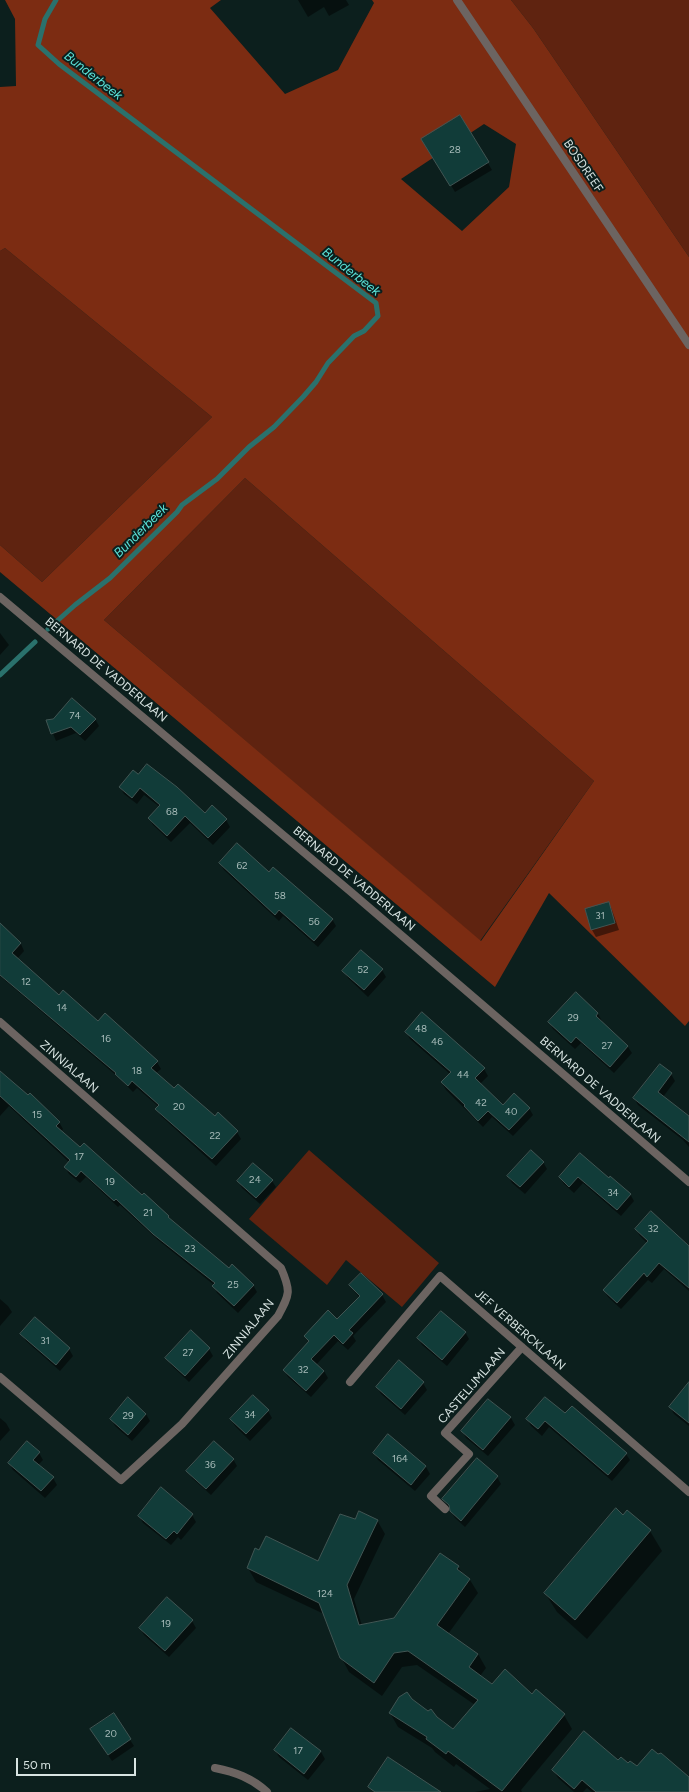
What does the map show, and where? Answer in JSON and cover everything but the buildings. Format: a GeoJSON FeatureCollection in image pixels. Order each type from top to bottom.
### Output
{"type":"FeatureCollection","features":[{"type":"Feature","properties":{"kind":"street","name":"BOSDREEF"},"geometry":{"type":"LineString","coordinates":[[458,0],[689,345]]}},
{"type":"Feature","properties":{"kind":"street","name":"BERNARD DE VADDERLAAN"},"geometry":{"type":"LineString","coordinates":[[0,598],[351,892],[689,1182]]}},
{"type":"Feature","properties":{"kind":"street","name":"ZINNIALAAN"},"geometry":{"type":"LineString","coordinates":[[0,1022],[281,1268],[288,1284],[288,1297],[273,1321],[182,1424],[121,1480],[0,1377]]}},
{"type":"Feature","properties":{"kind":"street","name":"JEF VERBERCKLAAN"},"geometry":{"type":"LineString","coordinates":[[350,1382],[440,1276],[689,1492]]}},
{"type":"Feature","properties":{"kind":"street","name":"CASTELIJMLAAN"},"geometry":{"type":"LineString","coordinates":[[445,1509],[431,1496],[469,1454],[446,1433],[522,1347]]}},
{"type":"Feature","properties":{"kind":"street"},"geometry":{"type":"LineString","coordinates":[[215,1768],[236,1772],[259,1784],[267,1792]]}},
{"type":"Feature","properties":{"kind":"shaded area"},"geometry":{"type":"Polygon","coordinates":[[[5,0],[221,0],[210,8],[285,94],[338,70],[374,3],[372,0],[511,0],[533,28],[689,257],[689,1021],[685,1026],[549,893],[495,987],[0,572],[0,545],[42,582],[212,417],[5,248],[0,251],[0,87],[16,86],[15,19],[5,0]],[[484,124],[401,179],[462,231],[509,187],[516,144],[484,124]],[[245,478],[104,620],[481,941],[594,781],[245,478]]]}},
{"type":"Feature","properties":{"kind":"shaded area"},"geometry":{"type":"Polygon","coordinates":[[[511,0],[689,0],[689,257],[533,28],[511,0]]]}},
{"type":"Feature","properties":{"kind":"shaded area"},"geometry":{"type":"Polygon","coordinates":[[[5,248],[212,417],[42,582],[0,545],[0,251],[5,248]]]}},
{"type":"Feature","properties":{"kind":"shaded area"},"geometry":{"type":"Polygon","coordinates":[[[245,478],[594,781],[480,941],[104,620],[245,478]]]}},
{"type":"Feature","properties":{"kind":"shaded area"},"geometry":{"type":"Polygon","coordinates":[[[309,1150],[439,1263],[402,1307],[346,1260],[327,1285],[249,1219],[309,1150]]]}},
{"type":"Feature","properties":{"kind":"waterway","name":"Bunderbeek"},"geometry":{"type":"LineString","coordinates":[[48,629],[75,605],[110,578],[177,512],[182,505],[217,479],[249,447],[274,427],[316,382],[328,363],[354,336],[364,331],[378,316],[376,303],[59,64],[38,45],[45,19],[56,0]]}},
{"type":"Feature","properties":{"kind":"waterway","name":"Bunderbeek"},"geometry":{"type":"LineString","coordinates":[[0,675],[35,642]]}}]}
